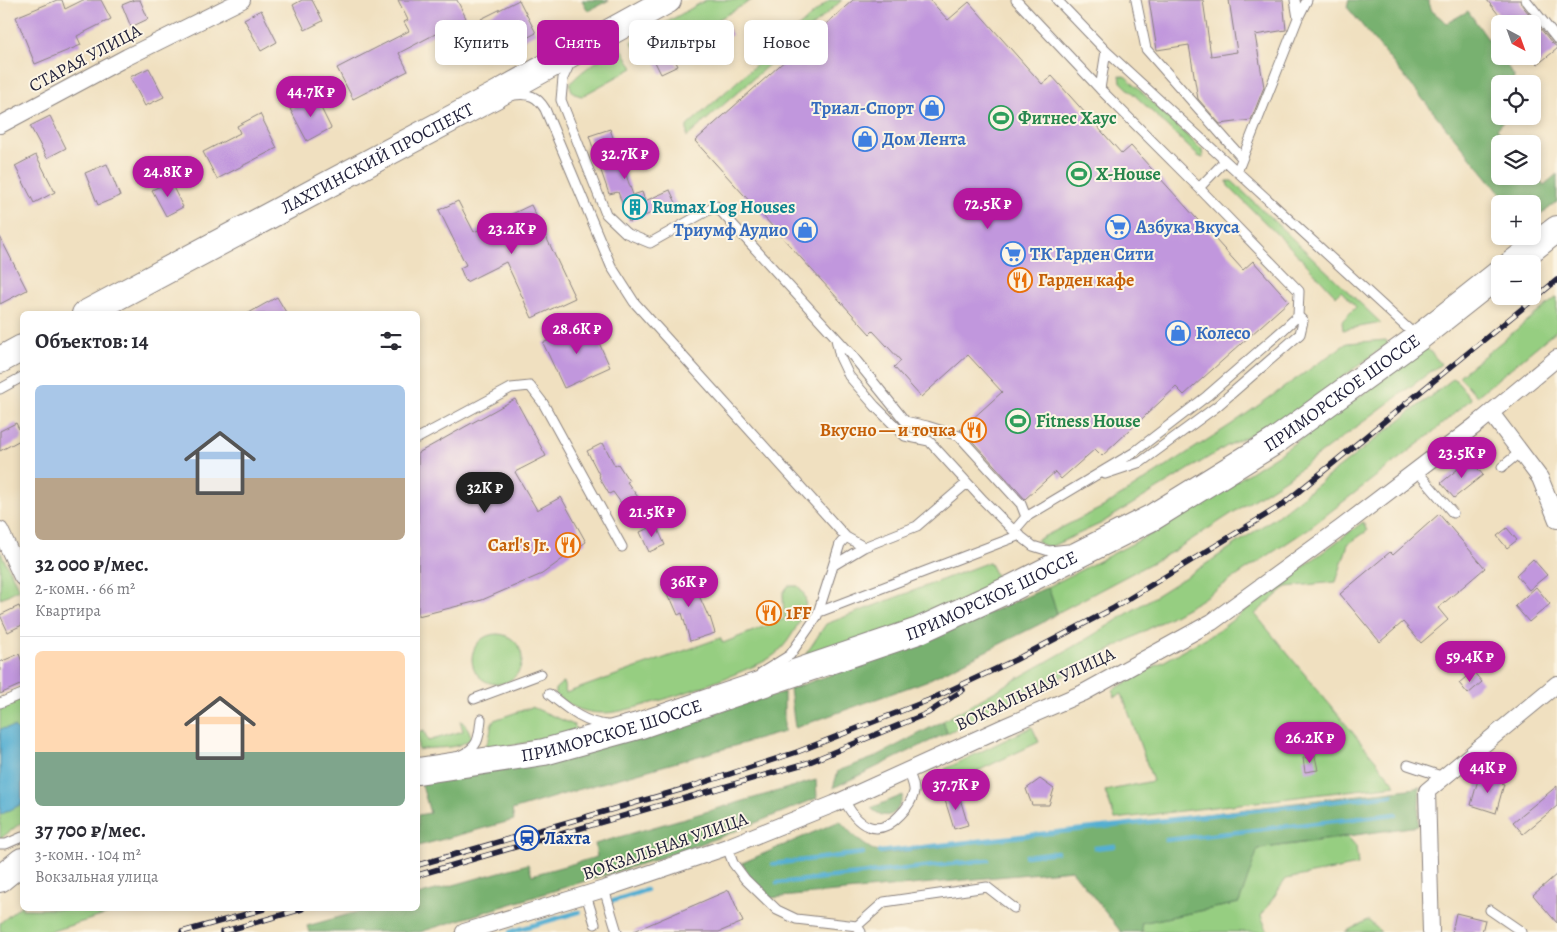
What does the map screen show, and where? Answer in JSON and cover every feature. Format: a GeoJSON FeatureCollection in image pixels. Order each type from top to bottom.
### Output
{"type":"FeatureCollection","features":[{"type":"Feature","properties":{"kind":"main road","name":"ЛАХТИНСКИЙ ПРОСПЕКТ"},"geometry":{"type":"LineString","coordinates":[[619,27],[668,0]]}},
{"type":"Feature","properties":{"kind":"main road","name":"ЛАХТИНСКИЙ ПРОСПЕКТ"},"geometry":{"type":"LineString","coordinates":[[91,311],[551,65]]}},
{"type":"Feature","properties":{"kind":"main road"},"geometry":{"type":"LineString","coordinates":[[1523,255],[1557,228]]}},
{"type":"Feature","properties":{"kind":"main road","name":"ПРИМОРСКОЕ ШОССЕ"},"geometry":{"type":"LineString","coordinates":[[420,770],[544,752],[638,726],[918,631],[1012,588],[1153,517],[1274,442],[1418,338],[1491,281]]}},
{"type":"Feature","properties":{"kind":"main road"},"geometry":{"type":"LineString","coordinates":[[0,360],[20,349]]}},
{"type":"Feature","properties":{"kind":"main road"},"geometry":{"type":"LineString","coordinates":[[0,879],[20,863]]}},
{"type":"Feature","properties":{"kind":"street","name":"СТАРАЯ УЛИЦА"},"geometry":{"type":"LineString","coordinates":[[0,125],[127,57],[242,0]]}},
{"type":"Feature","properties":{"kind":"street","name":"ВОКЗАЛЬНАЯ УЛИЦА"},"geometry":{"type":"LineString","coordinates":[[474,931],[727,847],[844,799],[1082,693],[1212,622],[1341,528],[1491,413],[1557,358]]}},
{"type":"Feature","properties":{"kind":"street"},"geometry":{"type":"LineString","coordinates":[[1491,413],[1540,478],[1557,520]]}},
{"type":"Feature","properties":{"kind":"street"},"geometry":{"type":"LineString","coordinates":[[0,530],[20,573]]}},
{"type":"Feature","properties":{"kind":"street"},"geometry":{"type":"LineString","coordinates":[[1431,932],[1427,791],[1557,684]]}},
{"type":"Feature","properties":{"kind":"lane"},"geometry":{"type":"LineString","coordinates":[[819,612],[1017,533],[1026,517],[1133,453],[1207,396],[1298,316],[1299,291],[1100,89],[1016,0]]}},
{"type":"Feature","properties":{"kind":"lane"},"geometry":{"type":"LineString","coordinates":[[1057,0],[1106,51],[1418,338]]}},
{"type":"Feature","properties":{"kind":"lane"},"geometry":{"type":"LineString","coordinates":[[1136,0],[1146,49],[1242,158]]}},
{"type":"Feature","properties":{"kind":"lane"},"geometry":{"type":"LineString","coordinates":[[1295,0],[1298,18]]}},
{"type":"Feature","properties":{"kind":"lane"},"geometry":{"type":"LineString","coordinates":[[1237,172],[1298,18],[1307,0]]}},
{"type":"Feature","properties":{"kind":"lane"},"geometry":{"type":"LineString","coordinates":[[1526,0],[1557,39]]}},
{"type":"Feature","properties":{"kind":"lane"},"geometry":{"type":"LineString","coordinates":[[1100,89],[1106,51]]}},
{"type":"Feature","properties":{"kind":"lane"},"geometry":{"type":"LineString","coordinates":[[569,65],[563,78],[561,100],[606,214],[626,232],[650,243],[716,206],[835,336],[905,421],[959,436],[1021,504],[1026,517]]}},
{"type":"Feature","properties":{"kind":"lane"},"geometry":{"type":"LineString","coordinates":[[494,96],[531,95],[540,101],[611,266],[634,302],[846,537],[864,547]]}},
{"type":"Feature","properties":{"kind":"lane"},"geometry":{"type":"LineString","coordinates":[[1199,188],[1225,162]]}},
{"type":"Feature","properties":{"kind":"lane"},"geometry":{"type":"LineString","coordinates":[[1090,478],[1140,462],[1216,408],[1300,334],[1303,321],[1298,316]]}},
{"type":"Feature","properties":{"kind":"lane"},"geometry":{"type":"LineString","coordinates":[[835,336],[840,357],[850,376],[875,406],[905,436],[929,441],[967,483],[1017,533],[1033,546],[1049,551],[1073,549],[1153,517]]}},
{"type":"Feature","properties":{"kind":"lane"},"geometry":{"type":"LineString","coordinates":[[0,389],[20,378]]}},
{"type":"Feature","properties":{"kind":"lane"},"geometry":{"type":"LineString","coordinates":[[420,437],[511,388],[530,386],[543,403],[622,547]]}},
{"type":"Feature","properties":{"kind":"lane"},"geometry":{"type":"LineString","coordinates":[[1502,467],[1520,452]]}},
{"type":"Feature","properties":{"kind":"lane"},"geometry":{"type":"LineString","coordinates":[[1416,470],[1453,513]]}},
{"type":"Feature","properties":{"kind":"lane"},"geometry":{"type":"LineString","coordinates":[[834,565],[864,547],[917,526],[967,483]]}},
{"type":"Feature","properties":{"kind":"lane"},"geometry":{"type":"LineString","coordinates":[[716,701],[790,655],[819,612],[840,544],[846,537]]}},
{"type":"Feature","properties":{"kind":"lane"},"geometry":{"type":"LineString","coordinates":[[474,698],[541,674]]}},
{"type":"Feature","properties":{"kind":"lane"},"geometry":{"type":"LineString","coordinates":[[549,694],[582,719],[598,724],[638,726]]}},
{"type":"Feature","properties":{"kind":"lane"},"geometry":{"type":"LineString","coordinates":[[0,704],[20,695]]}},
{"type":"Feature","properties":{"kind":"lane"},"geometry":{"type":"LineString","coordinates":[[420,769],[470,751],[479,739],[481,719]]}},
{"type":"Feature","properties":{"kind":"lane"},"geometry":{"type":"LineString","coordinates":[[1408,765],[1444,777]]}},
{"type":"Feature","properties":{"kind":"lane"},"geometry":{"type":"LineString","coordinates":[[844,799],[851,813],[860,822],[871,828],[881,827],[894,821],[908,808],[914,792],[908,770]]}},
{"type":"Feature","properties":{"kind":"lane"},"geometry":{"type":"LineString","coordinates":[[0,844],[6,844],[20,837]]}},
{"type":"Feature","properties":{"kind":"lane"},"geometry":{"type":"LineString","coordinates":[[727,847],[733,863],[745,879],[777,910],[796,919],[859,929],[884,902],[987,887],[1014,908]]}},
{"type":"Feature","properties":{"kind":"lane"},"geometry":{"type":"LineString","coordinates":[[604,889],[618,932]]}},
{"type":"Feature","properties":{"kind":"lane"},"geometry":{"type":"LineString","coordinates":[[586,895],[595,924]]}},
{"type":"Feature","properties":{"kind":"lane"},"geometry":{"type":"LineString","coordinates":[[1490,910],[1522,932]]}},
{"type":"Feature","properties":{"kind":"green space"},"geometry":{"type":"Polygon","coordinates":[[[582,0],[609,0],[588,11],[582,0]]]}},
{"type":"Feature","properties":{"kind":"green space"},"geometry":{"type":"Polygon","coordinates":[[[706,0],[752,0],[717,20],[671,20],[706,0]]]}},
{"type":"Feature","properties":{"kind":"green space"},"geometry":{"type":"Polygon","coordinates":[[[829,0],[842,0],[819,20],[806,20],[829,0]]]}},
{"type":"Feature","properties":{"kind":"green space"},"geometry":{"type":"Polygon","coordinates":[[[1349,0],[1428,0],[1432,11],[1447,23],[1468,11],[1491,44],[1491,65],[1506,65],[1513,75],[1491,75],[1491,125],[1500,125],[1497,129],[1502,135],[1491,135],[1491,182],[1347,7],[1349,0]]]}},
{"type":"Feature","properties":{"kind":"green space"},"geometry":{"type":"Polygon","coordinates":[[[621,47],[629,61],[629,65],[633,68],[582,96],[573,92],[570,84],[591,65],[619,65],[619,48],[621,47]]]}},
{"type":"Feature","properties":{"kind":"green space"},"geometry":{"type":"Polygon","coordinates":[[[756,65],[768,65],[687,137],[687,126],[756,65]]]}},
{"type":"Feature","properties":{"kind":"green space"},"geometry":{"type":"Polygon","coordinates":[[[1120,75],[1126,77],[1202,150],[1203,158],[1198,156],[1121,82],[1120,75]]]}},
{"type":"Feature","properties":{"kind":"green space"},"geometry":{"type":"Polygon","coordinates":[[[1557,174],[1557,202],[1541,215],[1541,195],[1502,195],[1493,185],[1541,185],[1541,181],[1544,185],[1557,174]]]}},
{"type":"Feature","properties":{"kind":"green space"},"geometry":{"type":"Polygon","coordinates":[[[1227,181],[1232,181],[1381,323],[1343,330],[1342,321],[1356,307],[1341,291],[1336,296],[1295,252],[1228,186],[1227,181]]]}},
{"type":"Feature","properties":{"kind":"green space"},"geometry":{"type":"Polygon","coordinates":[[[1557,297],[1557,330],[1477,396],[1459,376],[1557,297]]]}},
{"type":"Feature","properties":{"kind":"green space"},"geometry":{"type":"Polygon","coordinates":[[[1386,340],[1388,344],[1286,418],[1227,446],[1100,524],[1050,547],[1040,544],[1037,540],[1103,507],[1232,424],[1347,343],[1386,340]]]}},
{"type":"Feature","properties":{"kind":"green space"},"geometry":{"type":"Polygon","coordinates":[[[1427,348],[1441,364],[1290,476],[1172,552],[1057,613],[1048,587],[1161,529],[1282,452],[1427,348]]]}},
{"type":"Feature","properties":{"kind":"green space"},"geometry":{"type":"Polygon","coordinates":[[[1454,378],[1471,399],[1427,437],[1308,529],[1199,601],[1025,697],[947,733],[943,721],[1090,637],[1200,568],[1276,517],[1454,378]]]}},
{"type":"Feature","properties":{"kind":"green space"},"geometry":{"type":"Polygon","coordinates":[[[1363,522],[1367,531],[1348,544],[1336,582],[1286,587],[1255,614],[1396,785],[1115,819],[1105,791],[1153,781],[1122,694],[1115,697],[1113,690],[1218,631],[1363,522]]]}},
{"type":"Feature","properties":{"kind":"green space"},"geometry":{"type":"Polygon","coordinates":[[[0,551],[19,589],[0,599],[0,551]]]}},
{"type":"Feature","properties":{"kind":"green space"},"geometry":{"type":"Polygon","coordinates":[[[989,562],[1001,585],[813,660],[809,659],[806,654],[826,624],[989,562]]]}},
{"type":"Feature","properties":{"kind":"green space"},"geometry":{"type":"Polygon","coordinates":[[[788,586],[798,586],[804,594],[806,602],[802,615],[784,646],[770,658],[757,665],[688,692],[622,711],[596,713],[583,710],[572,706],[555,694],[555,689],[563,682],[566,693],[720,638],[723,643],[784,619],[783,593],[788,586]]]}},
{"type":"Feature","properties":{"kind":"green space"},"geometry":{"type":"Polygon","coordinates":[[[1048,587],[1057,613],[1042,623],[926,681],[795,728],[790,689],[921,643],[1048,587]]]}},
{"type":"Feature","properties":{"kind":"green space"},"geometry":{"type":"Polygon","coordinates":[[[492,634],[502,634],[515,641],[522,654],[522,664],[515,677],[502,684],[492,684],[483,680],[476,673],[472,664],[472,654],[476,645],[483,638],[492,634]]]}},
{"type":"Feature","properties":{"kind":"green space"},"geometry":{"type":"Polygon","coordinates":[[[784,692],[784,732],[512,810],[514,820],[420,845],[420,815],[430,813],[421,782],[559,759],[784,692]]]}},
{"type":"Feature","properties":{"kind":"green space"},"geometry":{"type":"Polygon","coordinates":[[[20,698],[20,824],[0,839],[0,707],[20,698]]]}},
{"type":"Feature","properties":{"kind":"green space"},"geometry":{"type":"Polygon","coordinates":[[[532,707],[574,725],[577,730],[572,734],[483,751],[489,739],[494,720],[532,707]]]}},
{"type":"Feature","properties":{"kind":"green space"},"geometry":{"type":"Polygon","coordinates":[[[460,720],[467,728],[471,738],[466,742],[453,746],[420,750],[420,732],[424,731],[428,741],[463,731],[460,720]]]}},
{"type":"Feature","properties":{"kind":"green space"},"geometry":{"type":"Polygon","coordinates":[[[943,721],[947,733],[833,788],[838,771],[873,758],[943,721]]]}},
{"type":"Feature","properties":{"kind":"green space"},"geometry":{"type":"Polygon","coordinates":[[[1032,727],[1039,742],[952,783],[945,769],[1032,727]]]}},
{"type":"Feature","properties":{"kind":"green space"},"geometry":{"type":"Polygon","coordinates":[[[816,780],[817,798],[728,834],[660,858],[420,932],[309,932],[307,926],[361,911],[420,911],[420,894],[528,864],[532,875],[597,857],[595,844],[816,780]]]}},
{"type":"Feature","properties":{"kind":"green space"},"geometry":{"type":"Polygon","coordinates":[[[1420,787],[1418,826],[1258,849],[1239,903],[1141,923],[1142,932],[1121,932],[1072,870],[770,898],[754,882],[742,863],[840,821],[864,844],[883,854],[1420,787]]]}},
{"type":"Feature","properties":{"kind":"green space"},"geometry":{"type":"Polygon","coordinates":[[[903,795],[899,807],[892,814],[882,815],[871,808],[903,795]]]}},
{"type":"Feature","properties":{"kind":"green space"},"geometry":{"type":"Polygon","coordinates":[[[1348,837],[1356,846],[1358,865],[1286,879],[1261,916],[1268,932],[1142,932],[1141,923],[1239,903],[1257,849],[1348,837]]]}},
{"type":"Feature","properties":{"kind":"green space"},"geometry":{"type":"Polygon","coordinates":[[[20,907],[20,911],[117,911],[49,932],[0,932],[0,923],[20,907]]]}},
{"type":"Feature","properties":{"kind":"green space"},"geometry":{"type":"Polygon","coordinates":[[[1368,920],[1381,932],[1345,932],[1368,920]]]}},
{"type":"Feature","properties":{"kind":"water"},"geometry":{"type":"Polygon","coordinates":[[[14,727],[20,733],[20,805],[0,815],[0,729],[14,727]]]}},
{"type":"Feature","properties":{"kind":"building"},"geometry":{"type":"Polygon","coordinates":[[[57,0],[62,0],[65,9],[83,0],[101,0],[111,19],[77,36],[81,45],[35,64],[16,17],[57,0]]]}},
{"type":"Feature","properties":{"kind":"building"},"geometry":{"type":"Polygon","coordinates":[[[134,0],[140,0],[148,19],[131,27],[122,5],[134,0]]]}},
{"type":"Feature","properties":{"kind":"building"},"geometry":{"type":"Polygon","coordinates":[[[302,0],[312,0],[323,21],[305,30],[293,5],[302,0]]]}},
{"type":"Feature","properties":{"kind":"building"},"geometry":{"type":"Polygon","coordinates":[[[398,0],[457,0],[466,18],[462,20],[435,20],[435,34],[399,53],[408,71],[353,99],[337,68],[409,31],[404,22],[408,20],[398,0]]]}},
{"type":"Feature","properties":{"kind":"building"},"geometry":{"type":"Polygon","coordinates":[[[519,0],[536,33],[527,38],[527,20],[481,19],[519,0]]]}},
{"type":"Feature","properties":{"kind":"building","name":"ТК Гарден Сити"},"geometry":{"type":"Polygon","coordinates":[[[853,0],[930,0],[948,20],[969,2],[1042,84],[1052,76],[1122,154],[1131,146],[1243,270],[1253,261],[1289,301],[1184,395],[1176,387],[1102,456],[1095,449],[1061,479],[1055,472],[1025,499],[964,432],[960,430],[1002,392],[968,355],[921,397],[894,367],[901,361],[873,331],[870,334],[695,141],[780,65],[828,65],[828,22],[853,0]]]}},
{"type":"Feature","properties":{"kind":"building"},"geometry":{"type":"Polygon","coordinates":[[[1149,0],[1203,0],[1211,56],[1237,52],[1229,0],[1283,0],[1286,30],[1255,35],[1264,87],[1251,120],[1220,124],[1198,99],[1189,45],[1157,50],[1149,0]]]}},
{"type":"Feature","properties":{"kind":"building"},"geometry":{"type":"Polygon","coordinates":[[[1487,0],[1520,0],[1530,15],[1499,15],[1487,0]]]}},
{"type":"Feature","properties":{"kind":"building"},"geometry":{"type":"Polygon","coordinates":[[[261,10],[277,42],[261,51],[244,19],[261,10]]]}},
{"type":"Feature","properties":{"kind":"building"},"geometry":{"type":"Polygon","coordinates":[[[1541,29],[1557,47],[1541,62],[1541,29]]]}},
{"type":"Feature","properties":{"kind":"building"},"geometry":{"type":"Polygon","coordinates":[[[656,65],[678,65],[678,66],[661,74],[656,65]]]}},
{"type":"Feature","properties":{"kind":"building"},"geometry":{"type":"Polygon","coordinates":[[[149,68],[164,97],[145,106],[130,77],[149,68]]]}},
{"type":"Feature","properties":{"kind":"building"},"geometry":{"type":"Polygon","coordinates":[[[315,96],[331,128],[307,141],[290,109],[315,96]]]}},
{"type":"Feature","properties":{"kind":"building"},"geometry":{"type":"Polygon","coordinates":[[[260,114],[277,148],[217,179],[203,152],[240,133],[237,126],[260,114]]]}},
{"type":"Feature","properties":{"kind":"building"},"geometry":{"type":"Polygon","coordinates":[[[50,116],[66,148],[47,158],[30,126],[50,116]]]}},
{"type":"Feature","properties":{"kind":"building"},"geometry":{"type":"Polygon","coordinates":[[[610,129],[633,195],[642,192],[645,201],[670,190],[677,205],[663,212],[662,209],[629,222],[618,192],[609,194],[589,136],[610,129]]]}},
{"type":"Feature","properties":{"kind":"building"},"geometry":{"type":"Polygon","coordinates":[[[36,155],[55,192],[34,203],[15,166],[36,155]]]}},
{"type":"Feature","properties":{"kind":"building"},"geometry":{"type":"Polygon","coordinates":[[[107,164],[120,196],[98,205],[85,173],[107,164]]]}},
{"type":"Feature","properties":{"kind":"building"},"geometry":{"type":"Polygon","coordinates":[[[170,181],[183,207],[166,216],[152,190],[170,181]]]}},
{"type":"Feature","properties":{"kind":"building"},"geometry":{"type":"Polygon","coordinates":[[[458,201],[474,232],[531,205],[575,298],[532,318],[506,262],[466,282],[460,268],[466,265],[439,210],[458,201]]]}},
{"type":"Feature","properties":{"kind":"building"},"geometry":{"type":"Polygon","coordinates":[[[0,237],[27,290],[0,304],[0,237]]]}},
{"type":"Feature","properties":{"kind":"building"},"geometry":{"type":"Polygon","coordinates":[[[277,297],[285,311],[252,311],[277,297]]]}},
{"type":"Feature","properties":{"kind":"building"},"geometry":{"type":"Polygon","coordinates":[[[589,321],[610,367],[564,388],[543,343],[589,321]]]}},
{"type":"Feature","properties":{"kind":"building"},"geometry":{"type":"Polygon","coordinates":[[[515,399],[546,456],[515,472],[537,510],[561,497],[586,542],[542,574],[482,600],[420,616],[420,452],[515,399]]]}},
{"type":"Feature","properties":{"kind":"building"},"geometry":{"type":"Polygon","coordinates":[[[16,423],[20,431],[20,440],[0,451],[0,431],[16,423]]]}},
{"type":"Feature","properties":{"kind":"building"},"geometry":{"type":"Polygon","coordinates":[[[603,443],[615,466],[618,464],[629,481],[627,482],[643,504],[629,514],[613,492],[609,494],[587,451],[603,443]]]}},
{"type":"Feature","properties":{"kind":"building"},"geometry":{"type":"Polygon","coordinates":[[[1470,459],[1483,475],[1454,498],[1441,483],[1470,459]]]}},
{"type":"Feature","properties":{"kind":"building"},"geometry":{"type":"Polygon","coordinates":[[[1439,514],[1485,568],[1438,608],[1448,620],[1421,643],[1403,622],[1380,642],[1340,594],[1390,552],[1393,555],[1439,514]]]}},
{"type":"Feature","properties":{"kind":"building"},"geometry":{"type":"Polygon","coordinates":[[[656,525],[665,545],[649,552],[640,532],[656,525]]]}},
{"type":"Feature","properties":{"kind":"building"},"geometry":{"type":"Polygon","coordinates":[[[1507,528],[1517,540],[1507,548],[1497,536],[1507,528]]]}},
{"type":"Feature","properties":{"kind":"building"},"geometry":{"type":"Polygon","coordinates":[[[1533,559],[1547,575],[1529,590],[1516,575],[1533,559]]]}},
{"type":"Feature","properties":{"kind":"building"},"geometry":{"type":"Polygon","coordinates":[[[683,575],[692,594],[697,591],[710,617],[715,633],[690,641],[682,613],[678,615],[662,584],[683,575]]]}},
{"type":"Feature","properties":{"kind":"building"},"geometry":{"type":"Polygon","coordinates":[[[1536,587],[1550,604],[1529,622],[1515,606],[1536,587]]]}},
{"type":"Feature","properties":{"kind":"building"},"geometry":{"type":"Polygon","coordinates":[[[19,606],[20,626],[8,632],[0,615],[19,606]]]}},
{"type":"Feature","properties":{"kind":"building"},"geometry":{"type":"Polygon","coordinates":[[[19,654],[20,657],[20,685],[0,694],[0,662],[19,654]]]}},
{"type":"Feature","properties":{"kind":"building"},"geometry":{"type":"Polygon","coordinates":[[[1473,671],[1482,682],[1468,694],[1459,683],[1473,671]]]}},
{"type":"Feature","properties":{"kind":"building"},"geometry":{"type":"Polygon","coordinates":[[[1315,756],[1318,770],[1305,772],[1303,758],[1315,756]]]}},
{"type":"Feature","properties":{"kind":"building"},"geometry":{"type":"Polygon","coordinates":[[[1479,776],[1504,784],[1496,813],[1471,805],[1479,776]]]}},
{"type":"Feature","properties":{"kind":"building"},"geometry":{"type":"Polygon","coordinates":[[[1040,779],[1054,789],[1049,805],[1032,805],[1026,789],[1040,779]]]}},
{"type":"Feature","properties":{"kind":"building"},"geometry":{"type":"Polygon","coordinates":[[[1557,786],[1557,806],[1523,834],[1513,822],[1557,786]]]}},
{"type":"Feature","properties":{"kind":"building"},"geometry":{"type":"Polygon","coordinates":[[[958,792],[968,825],[954,829],[944,797],[958,792]]]}},
{"type":"Feature","properties":{"kind":"building"},"geometry":{"type":"Polygon","coordinates":[[[1557,874],[1557,923],[1533,895],[1557,874]]]}},
{"type":"Feature","properties":{"kind":"building"},"geometry":{"type":"Polygon","coordinates":[[[729,890],[743,922],[719,932],[632,932],[729,890]]]}},
{"type":"Feature","properties":{"kind":"building"},"geometry":{"type":"Polygon","coordinates":[[[1456,913],[1485,920],[1482,932],[1452,932],[1456,913]]]}},
{"type":"Feature","properties":{"kind":"waterway"},"geometry":{"type":"LineString","coordinates":[[879,852],[1392,795]]}},
{"type":"Feature","properties":{"kind":"waterway"},"geometry":{"type":"LineString","coordinates":[[1166,840],[1396,814]]}},
{"type":"Feature","properties":{"kind":"waterway"},"geometry":{"type":"LineString","coordinates":[[1095,848],[1114,846]]}},
{"type":"Feature","properties":{"kind":"waterway"},"geometry":{"type":"LineString","coordinates":[[1026,856],[1057,852]]}},
{"type":"Feature","properties":{"kind":"waterway"},"geometry":{"type":"LineString","coordinates":[[773,864],[863,853]]}},
{"type":"Feature","properties":{"kind":"waterway"},"geometry":{"type":"LineString","coordinates":[[777,883],[988,860]]}},
{"type":"Feature","properties":{"kind":"waterway"},"geometry":{"type":"LineString","coordinates":[[613,901],[646,890]]}},
{"type":"Feature","properties":{"kind":"waterway"},"geometry":{"type":"LineString","coordinates":[[510,932],[579,912]]}},
{"type":"Feature","properties":{"kind":"railway"},"geometry":{"type":"LineString","coordinates":[[420,864],[687,788],[797,752],[929,700],[1015,660],[1112,609],[1282,505],[1557,280]]}},
{"type":"Feature","properties":{"kind":"railway"},"geometry":{"type":"LineString","coordinates":[[420,874],[807,763],[928,713],[963,690]]}},
{"type":"Feature","properties":{"kind":"railway"},"geometry":{"type":"LineString","coordinates":[[182,932],[257,911]]}},
{"type":"Feature","properties":{"kind":"railway"},"geometry":{"type":"LineString","coordinates":[[222,932],[295,911]]}},
{"type":"Feature","properties":{"kind":"place","name":"Триал-Спорт"},"geometry":{"type":"Point","coordinates":[932,108]}},
{"type":"Feature","properties":{"kind":"place","name":"Фитнес Хаус"},"geometry":{"type":"Point","coordinates":[1001,118]}},
{"type":"Feature","properties":{"kind":"place","name":"Дом Лента"},"geometry":{"type":"Point","coordinates":[865,139]}},
{"type":"Feature","properties":{"kind":"place","name":"X-House"},"geometry":{"type":"Point","coordinates":[1079,174]}},
{"type":"Feature","properties":{"kind":"place","name":"Rumax Log Houses"},"geometry":{"type":"Point","coordinates":[635,207]}},
{"type":"Feature","properties":{"kind":"place","name":"Азбука Вкуса"},"geometry":{"type":"Point","coordinates":[1118,227]}},
{"type":"Feature","properties":{"kind":"place","name":"Триумф Аудио"},"geometry":{"type":"Point","coordinates":[805,230]}},
{"type":"Feature","properties":{"kind":"place","name":"ТК Гарден Сити"},"geometry":{"type":"Point","coordinates":[1013,254]}},
{"type":"Feature","properties":{"kind":"place","name":"Гарден кафе"},"geometry":{"type":"Point","coordinates":[1020,280]}},
{"type":"Feature","properties":{"kind":"place","name":"Колесо"},"geometry":{"type":"Point","coordinates":[1178,333]}},
{"type":"Feature","properties":{"kind":"place","name":"Fitness House"},"geometry":{"type":"Point","coordinates":[1018,421]}},
{"type":"Feature","properties":{"kind":"place","name":"Вкусно — и точка"},"geometry":{"type":"Point","coordinates":[974,430]}},
{"type":"Feature","properties":{"kind":"place","name":"Carl's Jr."},"geometry":{"type":"Point","coordinates":[568,545]}},
{"type":"Feature","properties":{"kind":"place","name":"1FF"},"geometry":{"type":"Point","coordinates":[769,613]}},
{"type":"Feature","properties":{"kind":"place","name":"Лахта"},"geometry":{"type":"Point","coordinates":[527,838]}}]}
